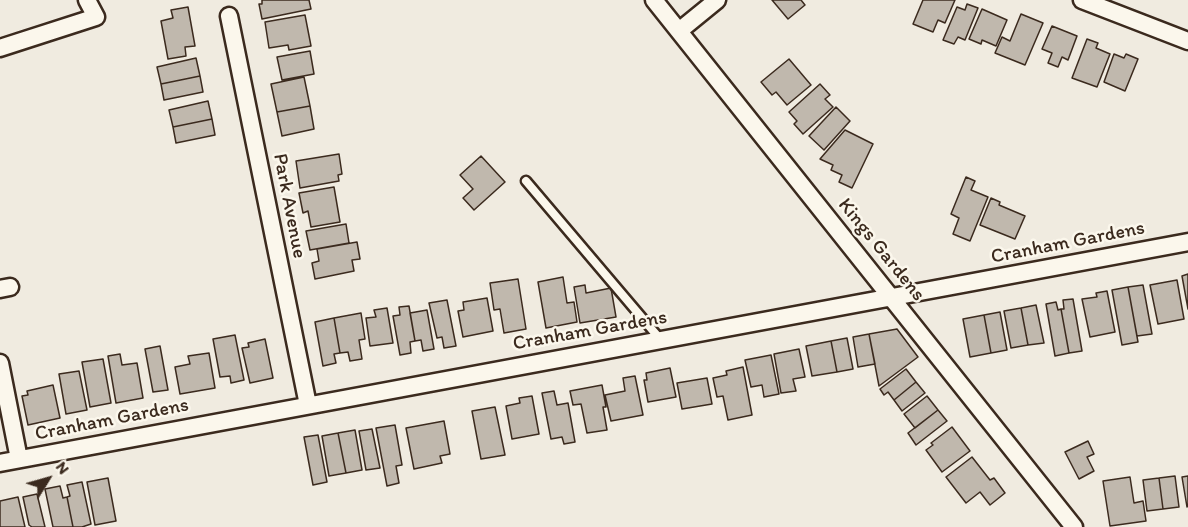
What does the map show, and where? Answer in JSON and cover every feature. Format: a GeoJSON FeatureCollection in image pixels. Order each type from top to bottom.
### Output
{"type":"FeatureCollection","features":[{"type":"Feature","properties":{"kind":"street"},"geometry":{"type":"LineString","coordinates":[[0,48],[96,17],[87,0]]}},
{"type":"Feature","properties":{"kind":"street","name":"Kings Gardens"},"geometry":{"type":"LineString","coordinates":[[654,0],[1074,527]]}},
{"type":"Feature","properties":{"kind":"street"},"geometry":{"type":"LineString","coordinates":[[679,31],[717,0]]}},
{"type":"Feature","properties":{"kind":"street"},"geometry":{"type":"LineString","coordinates":[[1082,0],[1188,41]]}},
{"type":"Feature","properties":{"kind":"street","name":"Park Avenue"},"geometry":{"type":"LineString","coordinates":[[229,16],[308,405]]}},
{"type":"Feature","properties":{"kind":"street","name":"Cranham Gardens"},"geometry":{"type":"LineString","coordinates":[[0,463],[1188,242]]}},
{"type":"Feature","properties":{"kind":"street"},"geometry":{"type":"LineString","coordinates":[[0,363],[19,459]]}},
{"type":"Feature","properties":{"kind":"lane"},"geometry":{"type":"LineString","coordinates":[[526,182],[660,339]]}},
{"type":"Feature","properties":{"kind":"building"},"geometry":{"type":"Polygon","coordinates":[[[262,0],[309,0],[311,9],[262,19],[259,4],[262,4],[262,0]]]}},
{"type":"Feature","properties":{"kind":"building"},"geometry":{"type":"Polygon","coordinates":[[[772,0],[801,0],[805,5],[788,19],[772,0]]]}},
{"type":"Feature","properties":{"kind":"building"},"geometry":{"type":"Polygon","coordinates":[[[923,0],[955,0],[945,23],[938,20],[933,32],[913,24],[923,0]]]}},
{"type":"Feature","properties":{"kind":"building"},"geometry":{"type":"Polygon","coordinates":[[[967,4],[978,8],[965,40],[958,37],[954,44],[943,40],[957,7],[965,10],[967,4]]]}},
{"type":"Feature","properties":{"kind":"building"},"geometry":{"type":"Polygon","coordinates":[[[188,7],[195,46],[185,47],[186,56],[168,59],[161,21],[173,18],[171,10],[188,7]]]}},
{"type":"Feature","properties":{"kind":"building"},"geometry":{"type":"Polygon","coordinates":[[[982,9],[1007,20],[996,46],[982,40],[981,44],[969,39],[982,9]]]}},
{"type":"Feature","properties":{"kind":"building"},"geometry":{"type":"Polygon","coordinates":[[[1021,14],[1043,23],[1025,65],[995,53],[1002,37],[1010,41],[1021,14]]]}},
{"type":"Feature","properties":{"kind":"building"},"geometry":{"type":"Polygon","coordinates":[[[305,15],[311,46],[289,50],[288,45],[269,48],[265,22],[305,15]]]}},
{"type":"Feature","properties":{"kind":"building"},"geometry":{"type":"Polygon","coordinates":[[[1052,26],[1077,36],[1068,60],[1062,57],[1058,67],[1048,63],[1052,53],[1042,49],[1052,26]]]}},
{"type":"Feature","properties":{"kind":"building"},"geometry":{"type":"Polygon","coordinates":[[[1087,39],[1098,43],[1096,48],[1110,54],[1097,87],[1072,78],[1087,39]]]}},
{"type":"Feature","properties":{"kind":"building"},"geometry":{"type":"Polygon","coordinates":[[[310,51],[314,74],[282,80],[277,57],[310,51]]]}},
{"type":"Feature","properties":{"kind":"building"},"geometry":{"type":"Polygon","coordinates":[[[1114,54],[1124,58],[1126,54],[1138,59],[1125,91],[1104,82],[1114,54]]]}},
{"type":"Feature","properties":{"kind":"building"},"geometry":{"type":"Polygon","coordinates":[[[196,58],[200,76],[161,84],[157,67],[196,58]]]}},
{"type":"Feature","properties":{"kind":"building"},"geometry":{"type":"Polygon","coordinates":[[[789,59],[811,85],[787,105],[776,92],[772,95],[761,82],[789,59]]]}},
{"type":"Feature","properties":{"kind":"building"},"geometry":{"type":"Polygon","coordinates":[[[200,76],[203,92],[164,100],[161,84],[200,76]]]}},
{"type":"Feature","properties":{"kind":"building"},"geometry":{"type":"Polygon","coordinates":[[[304,77],[310,106],[277,112],[271,84],[304,77]]]}},
{"type":"Feature","properties":{"kind":"building"},"geometry":{"type":"Polygon","coordinates":[[[820,84],[830,95],[825,99],[833,107],[803,134],[794,124],[797,121],[789,112],[820,84]]]}},
{"type":"Feature","properties":{"kind":"building"},"geometry":{"type":"Polygon","coordinates":[[[208,101],[212,119],[173,127],[169,110],[208,101]]]}},
{"type":"Feature","properties":{"kind":"building"},"geometry":{"type":"Polygon","coordinates":[[[310,106],[314,129],[282,136],[277,112],[310,106]]]}},
{"type":"Feature","properties":{"kind":"building"},"geometry":{"type":"Polygon","coordinates":[[[836,107],[850,121],[824,150],[809,136],[836,107]]]}},
{"type":"Feature","properties":{"kind":"building"},"geometry":{"type":"Polygon","coordinates":[[[212,119],[215,135],[176,143],[173,127],[212,119]]]}},
{"type":"Feature","properties":{"kind":"building"},"geometry":{"type":"Polygon","coordinates":[[[845,130],[873,144],[852,188],[839,182],[842,175],[831,170],[833,165],[820,159],[845,130]]]}},
{"type":"Feature","properties":{"kind":"building"},"geometry":{"type":"Polygon","coordinates":[[[339,154],[342,174],[338,175],[339,181],[300,188],[296,161],[339,154]]]}},
{"type":"Feature","properties":{"kind":"building"},"geometry":{"type":"Polygon","coordinates":[[[481,156],[505,182],[474,210],[463,198],[473,189],[460,175],[481,156]]]}},
{"type":"Feature","properties":{"kind":"building"},"geometry":{"type":"Polygon","coordinates":[[[966,177],[975,181],[971,190],[988,197],[970,241],[953,234],[959,218],[951,214],[966,177]]]}},
{"type":"Feature","properties":{"kind":"building"},"geometry":{"type":"Polygon","coordinates":[[[334,187],[340,222],[311,227],[308,211],[303,213],[299,193],[334,187]]]}},
{"type":"Feature","properties":{"kind":"building"},"geometry":{"type":"Polygon","coordinates":[[[991,198],[1000,202],[999,205],[1025,216],[1015,239],[980,225],[991,198]]]}},
{"type":"Feature","properties":{"kind":"building"},"geometry":{"type":"Polygon","coordinates":[[[346,224],[349,243],[310,250],[306,231],[346,224]]]}},
{"type":"Feature","properties":{"kind":"building"},"geometry":{"type":"Polygon","coordinates":[[[357,242],[360,259],[352,260],[354,271],[315,279],[312,263],[319,261],[317,249],[357,242]]]}},
{"type":"Feature","properties":{"kind":"building"},"geometry":{"type":"Polygon","coordinates":[[[1188,274],[1188,309],[1182,276],[1188,274]]]}},
{"type":"Feature","properties":{"kind":"building"},"geometry":{"type":"Polygon","coordinates":[[[563,277],[567,303],[574,302],[577,322],[546,328],[538,282],[563,277]]]}},
{"type":"Feature","properties":{"kind":"building"},"geometry":{"type":"Polygon","coordinates":[[[518,279],[526,329],[504,333],[500,309],[494,310],[490,283],[518,279]]]}},
{"type":"Feature","properties":{"kind":"building"},"geometry":{"type":"Polygon","coordinates":[[[1177,280],[1184,319],[1158,324],[1150,285],[1177,280]]]}},
{"type":"Feature","properties":{"kind":"building"},"geometry":{"type":"Polygon","coordinates":[[[585,285],[586,293],[611,288],[616,317],[580,323],[574,287],[585,285]]]}},
{"type":"Feature","properties":{"kind":"building"},"geometry":{"type":"Polygon","coordinates":[[[1143,285],[1152,334],[1137,336],[1128,287],[1143,285]]]}},
{"type":"Feature","properties":{"kind":"building"},"geometry":{"type":"Polygon","coordinates":[[[1128,287],[1138,342],[1122,345],[1112,290],[1128,287]]]}},
{"type":"Feature","properties":{"kind":"building"},"geometry":{"type":"Polygon","coordinates":[[[1107,291],[1115,332],[1090,337],[1082,299],[1097,297],[1096,293],[1107,291]]]}},
{"type":"Feature","properties":{"kind":"building"},"geometry":{"type":"Polygon","coordinates":[[[487,298],[493,331],[463,337],[458,311],[464,310],[463,302],[487,298]]]}},
{"type":"Feature","properties":{"kind":"building"},"geometry":{"type":"Polygon","coordinates":[[[1073,299],[1082,351],[1069,353],[1061,309],[1064,309],[1063,300],[1073,299]]]}},
{"type":"Feature","properties":{"kind":"building"},"geometry":{"type":"Polygon","coordinates":[[[447,300],[456,346],[444,348],[442,337],[437,338],[429,303],[447,300]]]}},
{"type":"Feature","properties":{"kind":"building"},"geometry":{"type":"Polygon","coordinates":[[[1056,302],[1058,310],[1061,309],[1069,353],[1055,356],[1046,304],[1056,302]]]}},
{"type":"Feature","properties":{"kind":"building"},"geometry":{"type":"Polygon","coordinates":[[[1036,305],[1044,343],[1028,345],[1021,308],[1036,305]]]}},
{"type":"Feature","properties":{"kind":"building"},"geometry":{"type":"Polygon","coordinates":[[[409,306],[415,341],[410,342],[411,353],[400,355],[393,316],[400,315],[399,307],[409,306]]]}},
{"type":"Feature","properties":{"kind":"building"},"geometry":{"type":"Polygon","coordinates":[[[387,308],[393,343],[370,346],[366,318],[376,317],[374,310],[387,308]]]}},
{"type":"Feature","properties":{"kind":"building"},"geometry":{"type":"Polygon","coordinates":[[[1021,308],[1028,345],[1011,348],[1004,311],[1021,308]]]}},
{"type":"Feature","properties":{"kind":"building"},"geometry":{"type":"Polygon","coordinates":[[[427,310],[434,349],[423,351],[421,340],[415,341],[410,313],[427,310]]]}},
{"type":"Feature","properties":{"kind":"building"},"geometry":{"type":"Polygon","coordinates":[[[1000,312],[1007,350],[991,353],[984,315],[1000,312]]]}},
{"type":"Feature","properties":{"kind":"building"},"geometry":{"type":"Polygon","coordinates":[[[361,313],[365,339],[359,340],[362,359],[350,361],[348,352],[340,353],[334,318],[361,313]]]}},
{"type":"Feature","properties":{"kind":"building"},"geometry":{"type":"Polygon","coordinates":[[[984,315],[991,353],[970,357],[963,319],[984,315]]]}},
{"type":"Feature","properties":{"kind":"building"},"geometry":{"type":"Polygon","coordinates":[[[334,318],[340,353],[334,354],[336,363],[323,366],[315,322],[334,318]]]}},
{"type":"Feature","properties":{"kind":"building"},"geometry":{"type":"Polygon","coordinates":[[[897,329],[918,357],[879,386],[869,334],[897,329]]]}},
{"type":"Feature","properties":{"kind":"building"},"geometry":{"type":"Polygon","coordinates":[[[869,334],[875,364],[858,367],[853,337],[869,334]]]}},
{"type":"Feature","properties":{"kind":"building"},"geometry":{"type":"Polygon","coordinates":[[[235,335],[244,380],[231,383],[230,376],[220,377],[213,339],[235,335]]]}},
{"type":"Feature","properties":{"kind":"building"},"geometry":{"type":"Polygon","coordinates":[[[847,338],[853,369],[837,372],[831,341],[847,338]]]}},
{"type":"Feature","properties":{"kind":"building"},"geometry":{"type":"Polygon","coordinates":[[[265,339],[273,378],[250,383],[242,348],[249,347],[248,343],[265,339]]]}},
{"type":"Feature","properties":{"kind":"building"},"geometry":{"type":"Polygon","coordinates":[[[831,341],[837,372],[812,376],[806,346],[831,341]]]}},
{"type":"Feature","properties":{"kind":"building"},"geometry":{"type":"Polygon","coordinates":[[[160,346],[168,390],[153,392],[145,349],[160,346]]]}},
{"type":"Feature","properties":{"kind":"building"},"geometry":{"type":"Polygon","coordinates":[[[799,349],[805,377],[793,379],[796,391],[781,393],[774,354],[799,349]]]}},
{"type":"Feature","properties":{"kind":"building"},"geometry":{"type":"Polygon","coordinates":[[[209,353],[215,388],[180,394],[175,367],[190,364],[188,356],[209,353]]]}},
{"type":"Feature","properties":{"kind":"building"},"geometry":{"type":"Polygon","coordinates":[[[120,354],[122,365],[137,363],[143,398],[116,403],[108,356],[120,354]]]}},
{"type":"Feature","properties":{"kind":"building"},"geometry":{"type":"Polygon","coordinates":[[[771,355],[779,394],[764,397],[762,385],[751,387],[745,360],[771,355]]]}},
{"type":"Feature","properties":{"kind":"building"},"geometry":{"type":"Polygon","coordinates":[[[103,359],[111,403],[90,407],[82,362],[103,359]]]}},
{"type":"Feature","properties":{"kind":"building"},"geometry":{"type":"Polygon","coordinates":[[[743,367],[752,415],[728,420],[723,396],[717,397],[713,378],[727,375],[726,371],[743,367]]]}},
{"type":"Feature","properties":{"kind":"building"},"geometry":{"type":"Polygon","coordinates":[[[670,368],[676,397],[648,402],[644,380],[647,380],[646,373],[670,368]]]}},
{"type":"Feature","properties":{"kind":"building"},"geometry":{"type":"Polygon","coordinates":[[[906,369],[916,382],[894,400],[888,392],[884,395],[880,389],[906,369]]]}},
{"type":"Feature","properties":{"kind":"building"},"geometry":{"type":"Polygon","coordinates":[[[79,371],[87,410],[66,414],[59,374],[79,371]]]}},
{"type":"Feature","properties":{"kind":"building"},"geometry":{"type":"Polygon","coordinates":[[[635,376],[643,415],[611,421],[605,395],[625,391],[623,378],[635,376]]]}},
{"type":"Feature","properties":{"kind":"building"},"geometry":{"type":"Polygon","coordinates":[[[707,378],[712,404],[682,409],[677,383],[707,378]]]}},
{"type":"Feature","properties":{"kind":"building"},"geometry":{"type":"Polygon","coordinates":[[[916,382],[925,393],[902,411],[894,400],[916,382]]]}},
{"type":"Feature","properties":{"kind":"building"},"geometry":{"type":"Polygon","coordinates":[[[53,385],[60,418],[28,425],[22,396],[28,395],[27,391],[53,385]]]}},
{"type":"Feature","properties":{"kind":"building"},"geometry":{"type":"Polygon","coordinates":[[[602,385],[607,430],[587,433],[581,404],[573,405],[570,391],[602,385]]]}},
{"type":"Feature","properties":{"kind":"building"},"geometry":{"type":"Polygon","coordinates":[[[554,391],[557,405],[568,403],[575,442],[564,444],[562,437],[551,439],[542,393],[554,391]]]}},
{"type":"Feature","properties":{"kind":"building"},"geometry":{"type":"Polygon","coordinates":[[[532,396],[539,434],[512,439],[506,406],[520,403],[519,398],[532,396]]]}},
{"type":"Feature","properties":{"kind":"building"},"geometry":{"type":"Polygon","coordinates":[[[927,396],[938,410],[915,428],[904,414],[927,396]]]}},
{"type":"Feature","properties":{"kind":"building"},"geometry":{"type":"Polygon","coordinates":[[[495,407],[505,455],[481,459],[472,411],[495,407]]]}},
{"type":"Feature","properties":{"kind":"building"},"geometry":{"type":"Polygon","coordinates":[[[938,410],[947,421],[916,445],[908,433],[938,410]]]}},
{"type":"Feature","properties":{"kind":"building"},"geometry":{"type":"Polygon","coordinates":[[[444,421],[450,454],[440,456],[442,463],[414,469],[406,428],[444,421]]]}},
{"type":"Feature","properties":{"kind":"building"},"geometry":{"type":"Polygon","coordinates":[[[395,425],[402,465],[396,466],[399,483],[387,486],[376,428],[395,425]]]}},
{"type":"Feature","properties":{"kind":"building"},"geometry":{"type":"Polygon","coordinates":[[[952,427],[970,451],[942,472],[926,450],[933,445],[931,443],[952,427]]]}},
{"type":"Feature","properties":{"kind":"building"},"geometry":{"type":"Polygon","coordinates":[[[372,429],[380,468],[366,470],[359,431],[372,429]]]}},
{"type":"Feature","properties":{"kind":"building"},"geometry":{"type":"Polygon","coordinates":[[[355,430],[362,470],[346,473],[338,433],[355,430]]]}},
{"type":"Feature","properties":{"kind":"building"},"geometry":{"type":"Polygon","coordinates":[[[338,433],[346,473],[329,476],[322,436],[338,433]]]}},
{"type":"Feature","properties":{"kind":"building"},"geometry":{"type":"Polygon","coordinates":[[[318,435],[327,482],[313,485],[304,437],[318,435]]]}},
{"type":"Feature","properties":{"kind":"building"},"geometry":{"type":"Polygon","coordinates":[[[1088,441],[1094,454],[1087,457],[1094,471],[1079,479],[1065,452],[1088,441]]]}},
{"type":"Feature","properties":{"kind":"building"},"geometry":{"type":"Polygon","coordinates":[[[972,457],[990,480],[994,478],[1005,493],[990,505],[980,492],[966,503],[946,477],[972,457]]]}},
{"type":"Feature","properties":{"kind":"building"},"geometry":{"type":"Polygon","coordinates":[[[1175,476],[1179,507],[1163,509],[1159,478],[1175,476]]]}},
{"type":"Feature","properties":{"kind":"building"},"geometry":{"type":"Polygon","coordinates":[[[1188,476],[1188,506],[1187,507],[1182,477],[1188,476]]]}},
{"type":"Feature","properties":{"kind":"building"},"geometry":{"type":"Polygon","coordinates":[[[1130,477],[1134,503],[1143,501],[1146,521],[1110,526],[1103,481],[1130,477]]]}},
{"type":"Feature","properties":{"kind":"building"},"geometry":{"type":"Polygon","coordinates":[[[108,478],[116,521],[95,525],[87,482],[108,478]]]}},
{"type":"Feature","properties":{"kind":"building"},"geometry":{"type":"Polygon","coordinates":[[[1159,478],[1163,509],[1147,511],[1143,480],[1159,478]]]}},
{"type":"Feature","properties":{"kind":"building"},"geometry":{"type":"Polygon","coordinates":[[[82,482],[91,524],[73,527],[67,485],[82,482]]]}},
{"type":"Feature","properties":{"kind":"building"},"geometry":{"type":"Polygon","coordinates":[[[60,486],[63,498],[67,497],[73,527],[53,527],[45,489],[60,486]]]}},
{"type":"Feature","properties":{"kind":"building"},"geometry":{"type":"Polygon","coordinates":[[[37,494],[45,527],[29,525],[23,497],[37,494]]]}},
{"type":"Feature","properties":{"kind":"building"},"geometry":{"type":"Polygon","coordinates":[[[18,497],[25,527],[0,527],[0,501],[18,497]]]}}]}
